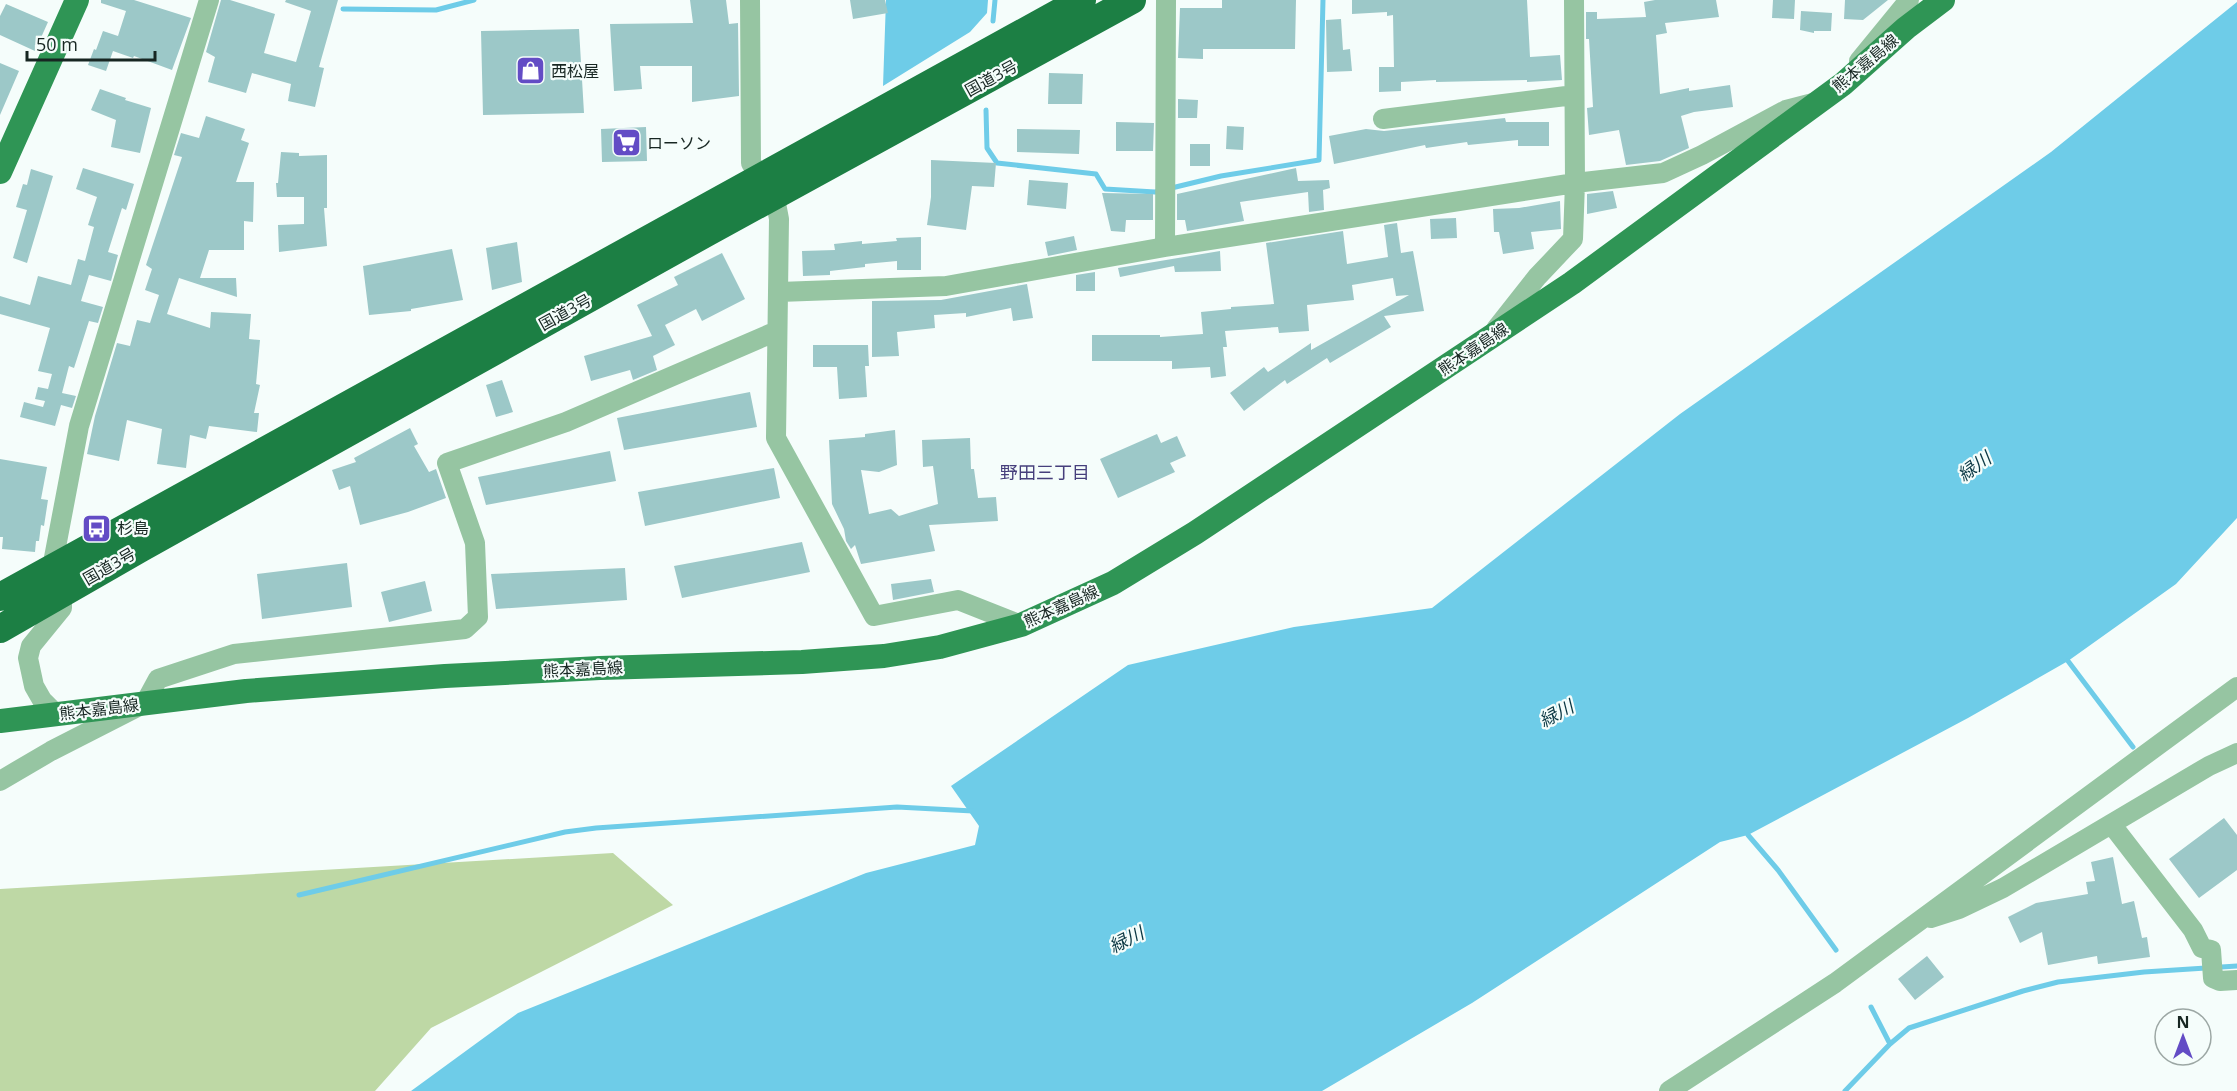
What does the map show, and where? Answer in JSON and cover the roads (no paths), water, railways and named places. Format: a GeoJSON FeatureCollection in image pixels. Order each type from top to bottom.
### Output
{"type":"FeatureCollection","features":[{"type":"Feature","properties":{"kind":"highway","name":"国道3号"},"geometry":{"type":"LineString","coordinates":[[0,629],[57,581],[708,232],[768,188],[1082,0]]}},
{"type":"Feature","properties":{"kind":"highway","name":"国道3号"},"geometry":{"type":"LineString","coordinates":[[768,188],[1132,0]]}},
{"type":"Feature","properties":{"kind":"highway","name":"国道3号"},"geometry":{"type":"LineString","coordinates":[[0,597],[57,581]]}},
{"type":"Feature","properties":{"kind":"main road"},"geometry":{"type":"LineString","coordinates":[[0,172],[77,0]]}},
{"type":"Feature","properties":{"kind":"main road","name":"熊本嘉島線"},"geometry":{"type":"LineString","coordinates":[[0,721],[246,691],[445,676],[600,668],[801,662],[884,656],[940,647],[1021,625],[1113,583],[1196,533],[1572,283],[1843,84],[1906,28],[1943,0]]}},
{"type":"Feature","properties":{"kind":"street"},"geometry":{"type":"LineString","coordinates":[[56,714],[42,700],[34,686],[28,658],[31,646],[62,609],[57,581],[79,426],[209,0]]}},
{"type":"Feature","properties":{"kind":"street"},"geometry":{"type":"LineString","coordinates":[[750,0],[751,164],[768,188],[779,219],[776,438],[874,616],[958,600],[1021,625]]}},
{"type":"Feature","properties":{"kind":"street"},"geometry":{"type":"LineString","coordinates":[[1165,247],[1166,0]]}},
{"type":"Feature","properties":{"kind":"street"},"geometry":{"type":"LineString","coordinates":[[1487,340],[1537,277],[1573,239],[1574,0]]}},
{"type":"Feature","properties":{"kind":"street"},"geometry":{"type":"LineString","coordinates":[[1843,84],[1877,37],[1909,0]]}},
{"type":"Feature","properties":{"kind":"street"},"geometry":{"type":"LineString","coordinates":[[1383,119],[1574,95]]}},
{"type":"Feature","properties":{"kind":"street"},"geometry":{"type":"LineString","coordinates":[[779,292],[946,286],[1165,247],[1575,183],[1663,173],[1786,110],[1819,102]]}},
{"type":"Feature","properties":{"kind":"street"},"geometry":{"type":"LineString","coordinates":[[0,781],[51,751],[145,703],[158,679],[234,654],[465,629],[478,617],[475,543],[447,463],[566,422],[777,331]]}},
{"type":"Feature","properties":{"kind":"street"},"geometry":{"type":"LineString","coordinates":[[1669,1091],[1835,983],[2237,687]]}},
{"type":"Feature","properties":{"kind":"street"},"geometry":{"type":"LineString","coordinates":[[1892,941],[1922,921],[1959,909],[2003,888],[2209,766],[2237,753]]}},
{"type":"Feature","properties":{"kind":"street"},"geometry":{"type":"LineString","coordinates":[[2112,825],[2193,930],[2202,948],[2211,950],[2213,978],[2220,981],[2237,980]]}},
{"type":"Feature","properties":{"kind":"water"},"geometry":{"type":"Polygon","coordinates":[[[886,0],[988,0],[987,13],[970,32],[883,86],[886,0]]]}},
{"type":"Feature","properties":{"kind":"water","name":"緑川"},"geometry":{"type":"Polygon","coordinates":[[[2237,2],[2237,518],[2176,584],[2068,661],[1968,718],[1748,835],[1720,842],[1472,1003],[1322,1091],[411,1091],[518,1013],[866,873],[975,845],[979,826],[951,786],[1128,665],[1294,627],[1432,608],[1680,414],[2051,152],[2237,2]]]}},
{"type":"Feature","properties":{"kind":"waterway"},"geometry":{"type":"LineString","coordinates":[[343,9],[436,10],[474,0]]}},
{"type":"Feature","properties":{"kind":"waterway"},"geometry":{"type":"LineString","coordinates":[[993,21],[995,0]]}},
{"type":"Feature","properties":{"kind":"waterway"},"geometry":{"type":"LineString","coordinates":[[986,110],[987,148],[997,163],[1096,174],[1105,189],[1155,192],[1221,176],[1319,160],[1323,0]]}},
{"type":"Feature","properties":{"kind":"waterway"},"geometry":{"type":"LineString","coordinates":[[2068,661],[2133,747]]}},
{"type":"Feature","properties":{"kind":"waterway"},"geometry":{"type":"LineString","coordinates":[[299,895],[565,832],[596,828],[897,807],[973,811]]}},
{"type":"Feature","properties":{"kind":"waterway"},"geometry":{"type":"LineString","coordinates":[[1748,835],[1778,870],[1836,950]]}},
{"type":"Feature","properties":{"kind":"waterway"},"geometry":{"type":"LineString","coordinates":[[1890,1044],[1909,1028],[2058,982],[2144,972],[2237,966]]}},
{"type":"Feature","properties":{"kind":"waterway"},"geometry":{"type":"LineString","coordinates":[[1845,1091],[1890,1044],[1871,1007]]}},
{"type":"Feature","properties":{"kind":"place","name":"西松屋"},"geometry":{"type":"Point","coordinates":[530,71]}},
{"type":"Feature","properties":{"kind":"place","name":"ローソン"},"geometry":{"type":"Point","coordinates":[626,143]}},
{"type":"Feature","properties":{"kind":"place","name":"杉島"},"geometry":{"type":"Point","coordinates":[96,528]}},
{"type":"Feature","properties":{"kind":"district","name":"野田三丁目"},"geometry":{"type":"Point","coordinates":[1045,472]}}]}
